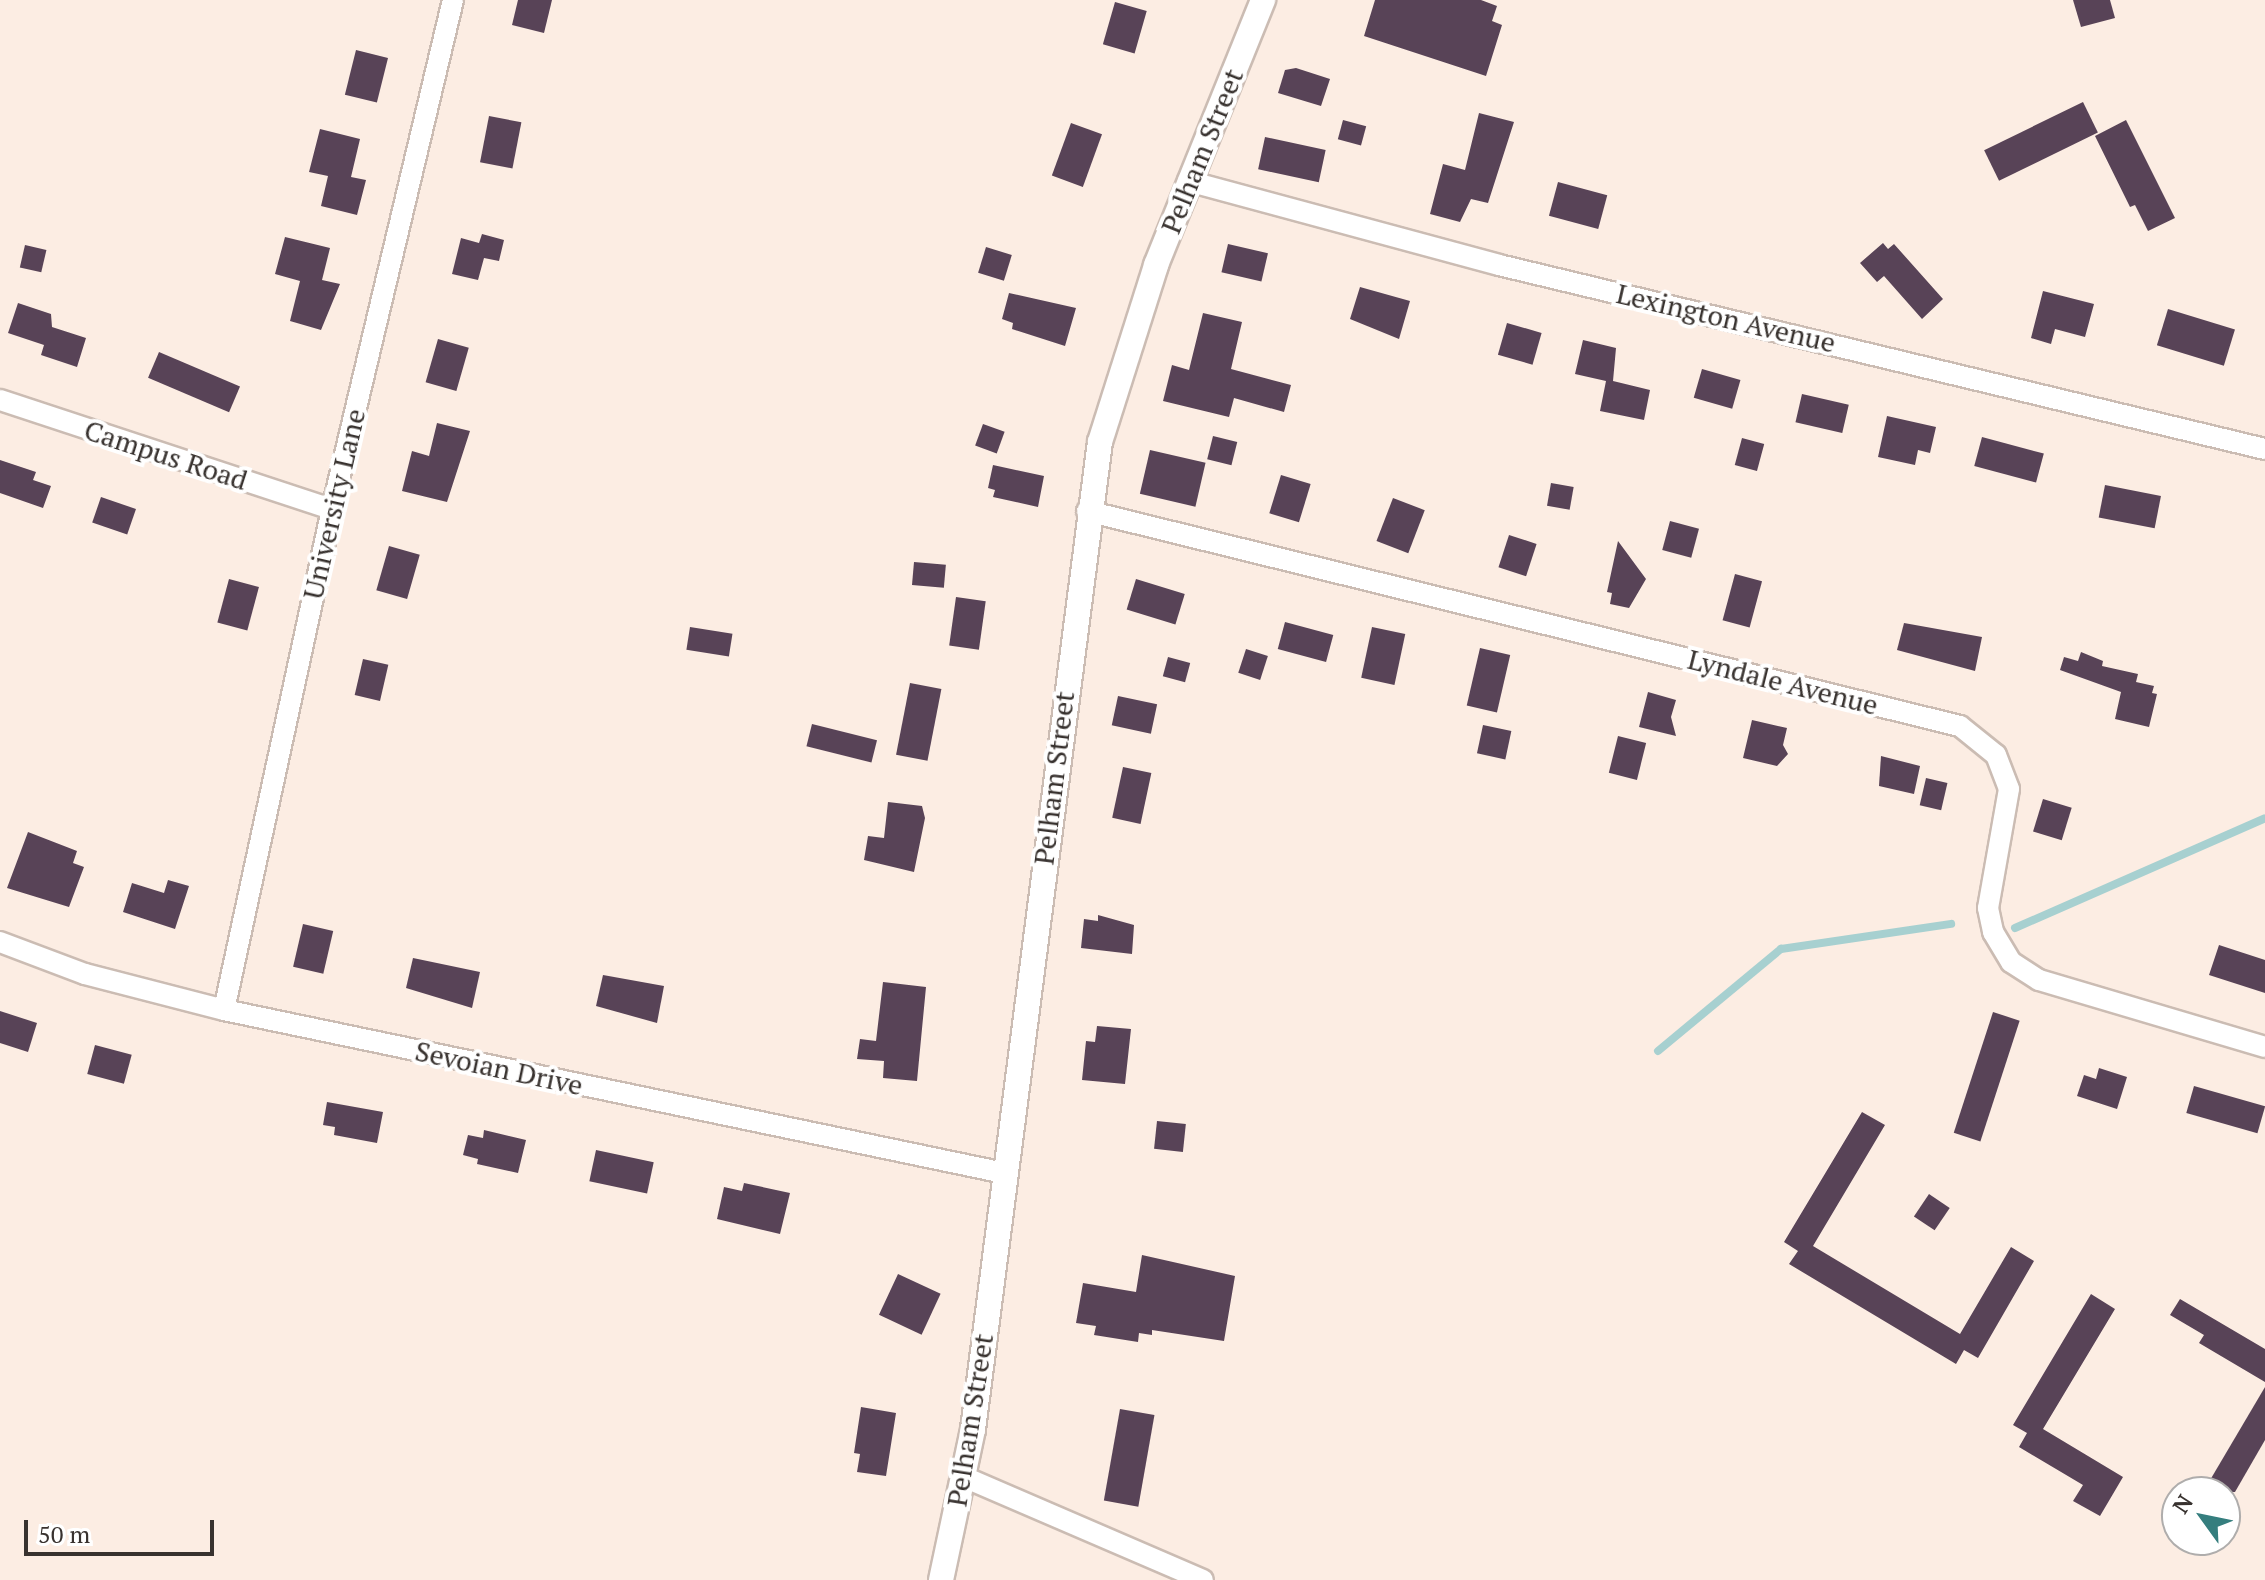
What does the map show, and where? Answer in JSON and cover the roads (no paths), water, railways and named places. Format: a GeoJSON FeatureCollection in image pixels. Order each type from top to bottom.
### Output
{"type":"FeatureCollection","features":[{"type":"Feature","properties":{"kind":"street","name":"University Lane"},"geometry":{"type":"LineString","coordinates":[[224,1010],[332,509],[453,0]]}},
{"type":"Feature","properties":{"kind":"street","name":"Pelham Street"},"geometry":{"type":"LineString","coordinates":[[941,1580],[964,1477],[1087,511],[1116,380],[1188,181],[1263,0]]}},
{"type":"Feature","properties":{"kind":"street","name":"Lexington Avenue"},"geometry":{"type":"LineString","coordinates":[[1188,181],[1499,265],[2265,449]]}},
{"type":"Feature","properties":{"kind":"street","name":"Campus Road"},"geometry":{"type":"LineString","coordinates":[[0,400],[332,509]]}},
{"type":"Feature","properties":{"kind":"street","name":"Lyndale Avenue"},"geometry":{"type":"LineString","coordinates":[[1087,511],[1960,726],[1996,755],[2009,789],[1988,908],[1993,932],[2011,962],[2039,980],[2265,1047]]}},
{"type":"Feature","properties":{"kind":"street","name":"Sevoian Drive"},"geometry":{"type":"LineString","coordinates":[[0,942],[85,974],[224,1010],[1004,1173]]}},
{"type":"Feature","properties":{"kind":"street"},"geometry":{"type":"LineString","coordinates":[[964,1477],[1203,1580]]}},
{"type":"Feature","properties":{"kind":"waterway"},"geometry":{"type":"LineString","coordinates":[[2015,928],[2265,818]]}},
{"type":"Feature","properties":{"kind":"waterway"},"geometry":{"type":"LineString","coordinates":[[1658,1051],[1781,949],[1951,924]]}}]}
